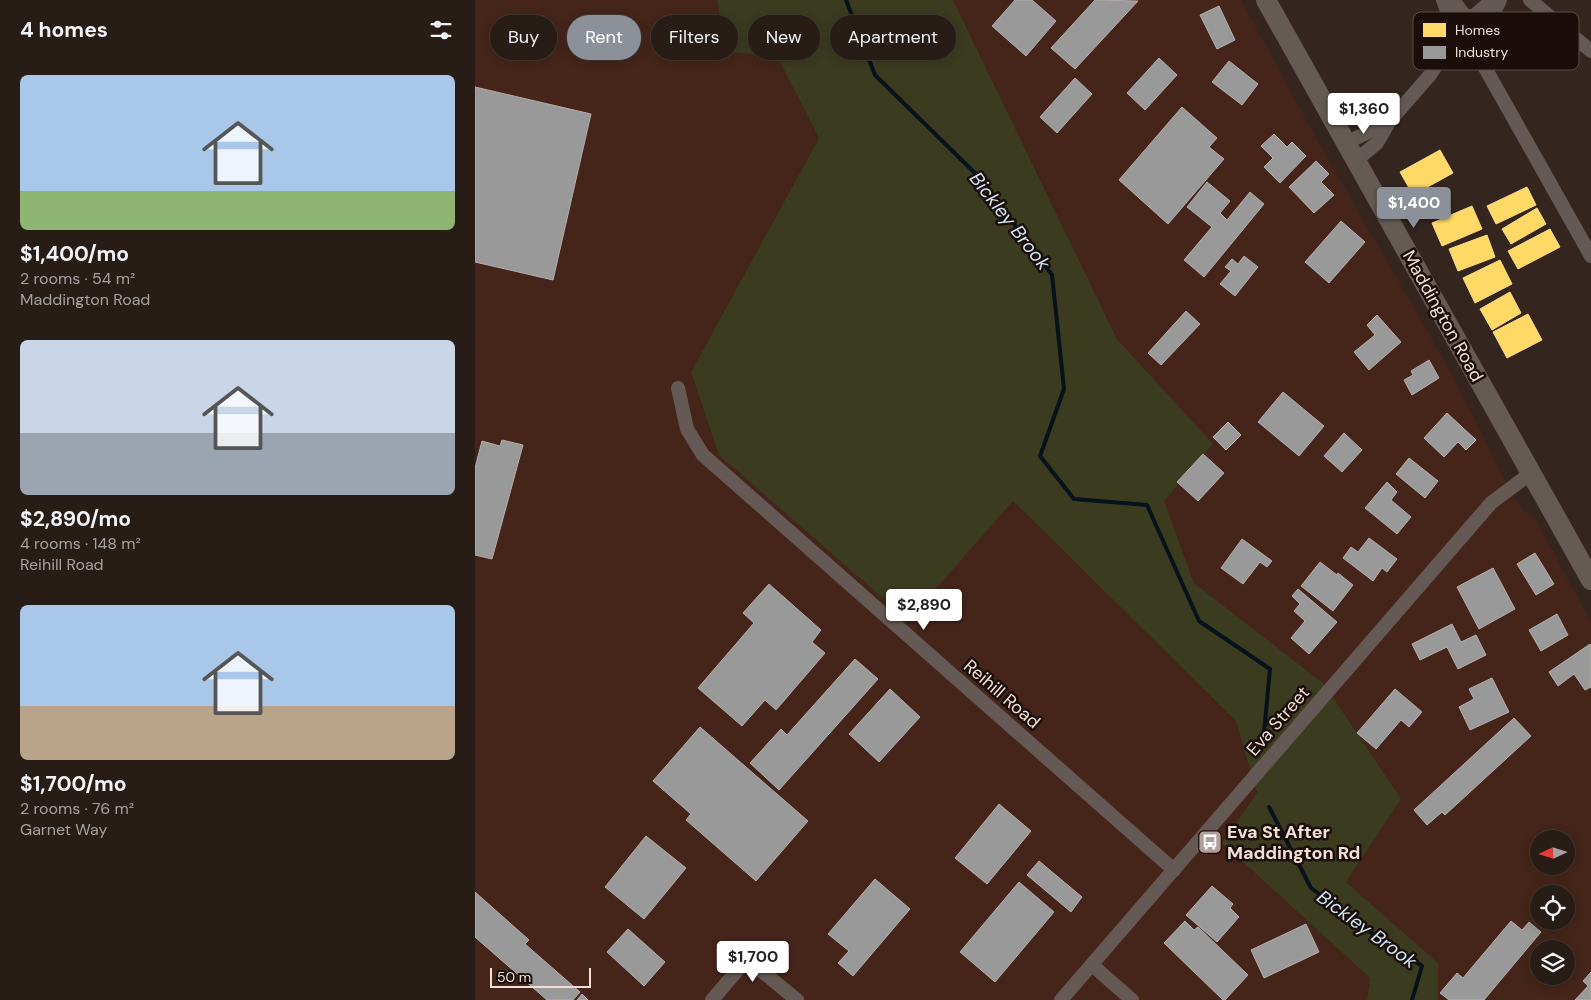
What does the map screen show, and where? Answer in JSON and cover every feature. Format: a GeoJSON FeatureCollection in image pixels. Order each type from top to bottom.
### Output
{"type":"FeatureCollection","features":[{"type":"Feature","properties":{"kind":"main road","name":"Maddington Road"},"geometry":{"type":"LineString","coordinates":[[1266,0],[1591,580]]}},
{"type":"Feature","properties":{"kind":"street"},"geometry":{"type":"LineString","coordinates":[[1443,0],[1449,12]]}},
{"type":"Feature","properties":{"kind":"street"},"geometry":{"type":"LineString","coordinates":[[1453,0],[1465,12]]}},
{"type":"Feature","properties":{"kind":"street"},"geometry":{"type":"LineString","coordinates":[[1475,12],[1492,0]]}},
{"type":"Feature","properties":{"kind":"street"},"geometry":{"type":"LineString","coordinates":[[1495,12],[1501,0]]}},
{"type":"Feature","properties":{"kind":"street"},"geometry":{"type":"LineString","coordinates":[[1530,0],[1544,12]]}},
{"type":"Feature","properties":{"kind":"street"},"geometry":{"type":"LineString","coordinates":[[1579,41],[1591,51]]}},
{"type":"Feature","properties":{"kind":"street"},"geometry":{"type":"LineString","coordinates":[[1355,161],[1377,143],[1389,122],[1435,70]]}},
{"type":"Feature","properties":{"kind":"street"},"geometry":{"type":"LineString","coordinates":[[1485,70],[1497,87],[1591,256]]}},
{"type":"Feature","properties":{"kind":"street"},"geometry":{"type":"LineString","coordinates":[[1345,143],[1389,122]]}},
{"type":"Feature","properties":{"kind":"street","name":"Reihill Road"},"geometry":{"type":"LineString","coordinates":[[678,388],[687,429],[703,455],[1174,870]]}},
{"type":"Feature","properties":{"kind":"street","name":"Eva Street"},"geometry":{"type":"LineString","coordinates":[[1061,1000],[1491,503],[1531,473]]}},
{"type":"Feature","properties":{"kind":"street"},"geometry":{"type":"LineString","coordinates":[[712,1000],[747,959],[797,1000]]}},
{"type":"Feature","properties":{"kind":"street"},"geometry":{"type":"LineString","coordinates":[[1092,964],[1132,1000]]}},
{"type":"Feature","properties":{"kind":"shaded area"},"geometry":{"type":"Polygon","coordinates":[[[475,0],[717,0],[719,15],[651,15],[651,60],[738,60],[738,53],[748,54],[748,60],[779,60],[819,138],[691,372],[1013,501],[1236,721],[1257,793],[1222,843],[1370,978],[1367,1000],[475,1000],[475,0]]]}},
{"type":"Feature","properties":{"kind":"shaded area"},"geometry":{"type":"Polygon","coordinates":[[[953,0],[1241,0],[1322,149],[1428,332],[1474,417],[1499,469],[1523,511],[1535,518],[1591,622],[1591,1000],[1438,1000],[1438,963],[1346,882],[1324,684],[1194,583],[1163,501],[1212,444],[1117,339],[953,0]]]}},
{"type":"Feature","properties":{"kind":"green space"},"geometry":{"type":"Polygon","coordinates":[[[717,0],[953,0],[1117,339],[1213,444],[1164,501],[1194,583],[1324,684],[1401,799],[1346,882],[1438,963],[1438,1000],[1367,1000],[1370,978],[1222,843],[1257,793],[1236,721],[1013,501],[908,620],[719,455],[691,372],[819,138],[779,60],[820,60],[820,15],[748,15],[748,54],[738,53],[738,15],[719,15],[717,0]]]}},
{"type":"Feature","properties":{"kind":"building: Homes"},"geometry":{"type":"Polygon","coordinates":[[[1440,150],[1453,173],[1413,195],[1400,172],[1440,150]]]}},
{"type":"Feature","properties":{"kind":"building: Homes"},"geometry":{"type":"Polygon","coordinates":[[[1527,187],[1536,205],[1496,224],[1487,206],[1527,187]]]}},
{"type":"Feature","properties":{"kind":"building: Homes"},"geometry":{"type":"Polygon","coordinates":[[[1472,206],[1482,229],[1442,246],[1432,223],[1472,206]]]}},
{"type":"Feature","properties":{"kind":"building: Homes"},"geometry":{"type":"Polygon","coordinates":[[[1537,208],[1546,224],[1511,244],[1502,229],[1537,208]]]}},
{"type":"Feature","properties":{"kind":"building: Homes"},"geometry":{"type":"Polygon","coordinates":[[[1550,229],[1560,247],[1518,269],[1508,251],[1550,229]]]}},
{"type":"Feature","properties":{"kind":"building: Homes"},"geometry":{"type":"Polygon","coordinates":[[[1487,235],[1495,257],[1458,271],[1449,249],[1487,235]]]}},
{"type":"Feature","properties":{"kind":"building: Homes"},"geometry":{"type":"Polygon","coordinates":[[[1500,260],[1512,284],[1475,303],[1463,278],[1500,260]]]}},
{"type":"Feature","properties":{"kind":"building: Homes"},"geometry":{"type":"Polygon","coordinates":[[[1510,292],[1521,313],[1492,330],[1480,309],[1510,292]]]}},
{"type":"Feature","properties":{"kind":"building: Homes"},"geometry":{"type":"Polygon","coordinates":[[[1528,314],[1542,340],[1507,358],[1493,332],[1528,314]]]}},
{"type":"Feature","properties":{"kind":"building: Industry"},"geometry":{"type":"Polygon","coordinates":[[[1015,0],[1032,0],[1056,21],[1026,56],[992,26],[1015,0]]]}},
{"type":"Feature","properties":{"kind":"building: Industry"},"geometry":{"type":"Polygon","coordinates":[[[1095,0],[1138,1],[1075,69],[1051,48],[1095,0]]]}},
{"type":"Feature","properties":{"kind":"building: Industry"},"geometry":{"type":"Polygon","coordinates":[[[1219,6],[1235,40],[1217,49],[1200,15],[1219,6]]]}},
{"type":"Feature","properties":{"kind":"building: Industry"},"geometry":{"type":"Polygon","coordinates":[[[1159,58],[1177,75],[1145,110],[1127,93],[1159,58]]]}},
{"type":"Feature","properties":{"kind":"building: Industry"},"geometry":{"type":"Polygon","coordinates":[[[1229,61],[1258,84],[1242,105],[1212,82],[1229,61]]]}},
{"type":"Feature","properties":{"kind":"building: Industry"},"geometry":{"type":"Polygon","coordinates":[[[1075,78],[1092,94],[1057,133],[1040,117],[1075,78]]]}},
{"type":"Feature","properties":{"kind":"building: Industry"},"geometry":{"type":"Polygon","coordinates":[[[475,87],[591,114],[553,280],[475,262],[475,87]]]}},
{"type":"Feature","properties":{"kind":"building: Industry"},"geometry":{"type":"Polygon","coordinates":[[[1182,107],[1217,138],[1209,147],[1224,159],[1168,224],[1119,180],[1182,107]]]}},
{"type":"Feature","properties":{"kind":"building: Industry"},"geometry":{"type":"Polygon","coordinates":[[[1274,134],[1287,147],[1292,142],[1306,156],[1280,183],[1264,167],[1273,158],[1261,146],[1274,134]]]}},
{"type":"Feature","properties":{"kind":"building: Industry"},"geometry":{"type":"Polygon","coordinates":[[[1316,161],[1329,174],[1321,182],[1334,195],[1314,213],[1289,187],[1316,161]]]}},
{"type":"Feature","properties":{"kind":"building: Industry"},"geometry":{"type":"Polygon","coordinates":[[[1207,182],[1230,201],[1220,213],[1227,220],[1250,192],[1264,204],[1204,277],[1184,260],[1212,227],[1187,207],[1207,182]]]}},
{"type":"Feature","properties":{"kind":"building: Industry"},"geometry":{"type":"Polygon","coordinates":[[[1341,221],[1365,242],[1329,283],[1305,262],[1341,221]]]}},
{"type":"Feature","properties":{"kind":"building: Industry"},"geometry":{"type":"Polygon","coordinates":[[[1244,256],[1258,267],[1235,296],[1220,284],[1231,271],[1225,267],[1232,259],[1238,264],[1244,256]]]}},
{"type":"Feature","properties":{"kind":"building: Industry"},"geometry":{"type":"Polygon","coordinates":[[[1186,311],[1200,324],[1161,365],[1148,353],[1186,311]]]}},
{"type":"Feature","properties":{"kind":"building: Industry"},"geometry":{"type":"Polygon","coordinates":[[[1377,315],[1401,342],[1369,370],[1354,352],[1375,335],[1367,325],[1377,315]]]}},
{"type":"Feature","properties":{"kind":"building: Industry"},"geometry":{"type":"Polygon","coordinates":[[[1429,360],[1439,378],[1412,395],[1404,380],[1413,375],[1411,371],[1429,360]]]}},
{"type":"Feature","properties":{"kind":"building: Industry"},"geometry":{"type":"Polygon","coordinates":[[[1283,392],[1324,426],[1299,456],[1258,422],[1283,392]]]}},
{"type":"Feature","properties":{"kind":"building: Industry"},"geometry":{"type":"Polygon","coordinates":[[[1447,413],[1476,440],[1466,450],[1458,442],[1444,457],[1424,438],[1447,413]]]}},
{"type":"Feature","properties":{"kind":"building: Industry"},"geometry":{"type":"Polygon","coordinates":[[[1228,422],[1241,435],[1226,450],[1213,437],[1228,422]]]}},
{"type":"Feature","properties":{"kind":"building: Industry"},"geometry":{"type":"Polygon","coordinates":[[[1344,433],[1362,450],[1342,472],[1324,456],[1344,433]]]}},
{"type":"Feature","properties":{"kind":"building: Industry"},"geometry":{"type":"Polygon","coordinates":[[[502,440],[523,445],[492,559],[475,555],[475,468],[482,441],[500,446],[502,440]]]}},
{"type":"Feature","properties":{"kind":"building: Industry"},"geometry":{"type":"Polygon","coordinates":[[[1203,454],[1224,473],[1198,501],[1177,482],[1203,454]]]}},
{"type":"Feature","properties":{"kind":"building: Industry"},"geometry":{"type":"Polygon","coordinates":[[[1409,458],[1438,481],[1425,498],[1396,474],[1409,458]]]}},
{"type":"Feature","properties":{"kind":"building: Industry"},"geometry":{"type":"Polygon","coordinates":[[[1387,482],[1397,492],[1391,500],[1411,517],[1397,534],[1365,508],[1387,482]]]}},
{"type":"Feature","properties":{"kind":"building: Industry"},"geometry":{"type":"Polygon","coordinates":[[[1369,538],[1397,559],[1387,572],[1382,568],[1373,581],[1343,558],[1351,547],[1358,552],[1369,538]]]}},
{"type":"Feature","properties":{"kind":"building: Industry"},"geometry":{"type":"Polygon","coordinates":[[[1242,539],[1272,561],[1267,567],[1260,562],[1243,584],[1221,568],[1242,539]]]}},
{"type":"Feature","properties":{"kind":"building: Industry"},"geometry":{"type":"Polygon","coordinates":[[[1535,553],[1554,584],[1536,595],[1517,564],[1535,553]]]}},
{"type":"Feature","properties":{"kind":"building: Industry"},"geometry":{"type":"Polygon","coordinates":[[[1320,562],[1353,585],[1333,611],[1301,586],[1320,562]]]}},
{"type":"Feature","properties":{"kind":"building: Industry"},"geometry":{"type":"Polygon","coordinates":[[[1493,568],[1515,609],[1479,629],[1457,587],[1493,568]]]}},
{"type":"Feature","properties":{"kind":"building: Industry"},"geometry":{"type":"Polygon","coordinates":[[[769,584],[821,630],[812,642],[825,653],[776,710],[765,700],[742,726],[698,688],[754,623],[743,613],[769,584]]]}},
{"type":"Feature","properties":{"kind":"building: Industry"},"geometry":{"type":"Polygon","coordinates":[[[1298,589],[1337,622],[1309,654],[1291,638],[1305,621],[1294,611],[1300,604],[1292,596],[1298,589]]]}},
{"type":"Feature","properties":{"kind":"building: Industry"},"geometry":{"type":"Polygon","coordinates":[[[1557,614],[1568,635],[1541,651],[1529,630],[1557,614]]]}},
{"type":"Feature","properties":{"kind":"building: Industry"},"geometry":{"type":"Polygon","coordinates":[[[1452,624],[1461,642],[1476,635],[1486,655],[1458,669],[1447,647],[1420,660],[1412,644],[1452,624]]]}},
{"type":"Feature","properties":{"kind":"building: Industry"},"geometry":{"type":"Polygon","coordinates":[[[1590,644],[1591,687],[1585,690],[1574,674],[1558,686],[1549,672],[1590,644]]]}},
{"type":"Feature","properties":{"kind":"building: Industry"},"geometry":{"type":"Polygon","coordinates":[[[855,659],[878,679],[779,790],[750,763],[781,729],[787,735],[855,659]]]}},
{"type":"Feature","properties":{"kind":"building: Industry"},"geometry":{"type":"Polygon","coordinates":[[[1492,678],[1509,712],[1470,730],[1459,707],[1474,699],[1469,689],[1492,678]]]}},
{"type":"Feature","properties":{"kind":"building: Industry"},"geometry":{"type":"Polygon","coordinates":[[[890,689],[920,717],[879,762],[849,734],[890,689]]]}},
{"type":"Feature","properties":{"kind":"building: Industry"},"geometry":{"type":"Polygon","coordinates":[[[1395,689],[1422,712],[1409,727],[1401,720],[1376,749],[1357,733],[1395,689]]]}},
{"type":"Feature","properties":{"kind":"building: Industry"},"geometry":{"type":"Polygon","coordinates":[[[1514,718],[1531,736],[1445,815],[1442,812],[1427,825],[1414,810],[1514,718]]]}},
{"type":"Feature","properties":{"kind":"building: Industry"},"geometry":{"type":"Polygon","coordinates":[[[700,727],[808,821],[756,881],[686,820],[691,814],[653,781],[700,727]]]}},
{"type":"Feature","properties":{"kind":"building: Industry"},"geometry":{"type":"Polygon","coordinates":[[[999,804],[1031,831],[987,884],[955,858],[999,804]]]}},
{"type":"Feature","properties":{"kind":"building: Industry"},"geometry":{"type":"Polygon","coordinates":[[[646,836],[686,868],[644,919],[605,887],[646,836]]]}},
{"type":"Feature","properties":{"kind":"building: Industry"},"geometry":{"type":"Polygon","coordinates":[[[1039,861],[1082,897],[1071,912],[1027,875],[1039,861]]]}},
{"type":"Feature","properties":{"kind":"building: Industry"},"geometry":{"type":"Polygon","coordinates":[[[875,879],[910,909],[853,976],[838,963],[849,951],[828,934],[875,879]]]}},
{"type":"Feature","properties":{"kind":"building: Industry"},"geometry":{"type":"Polygon","coordinates":[[[1019,882],[1054,912],[995,982],[960,952],[1019,882]]]}},
{"type":"Feature","properties":{"kind":"building: Industry"},"geometry":{"type":"Polygon","coordinates":[[[1212,886],[1233,904],[1230,908],[1239,917],[1217,942],[1186,915],[1212,886]]]}},
{"type":"Feature","properties":{"kind":"building: Industry"},"geometry":{"type":"Polygon","coordinates":[[[475,892],[529,940],[525,944],[580,992],[573,1000],[547,1000],[475,937],[475,892]]]}},
{"type":"Feature","properties":{"kind":"building: Industry"},"geometry":{"type":"Polygon","coordinates":[[[1185,921],[1194,930],[1198,927],[1248,975],[1225,1000],[1164,943],[1185,921]]]}},
{"type":"Feature","properties":{"kind":"building: Industry"},"geometry":{"type":"Polygon","coordinates":[[[1511,921],[1522,930],[1529,922],[1530,930],[1539,930],[1541,932],[1534,940],[1530,940],[1530,945],[1484,1000],[1449,1000],[1440,993],[1457,973],[1463,978],[1511,921]]]}},
{"type":"Feature","properties":{"kind":"building: Industry"},"geometry":{"type":"Polygon","coordinates":[[[1306,924],[1319,952],[1264,978],[1251,950],[1306,924]]]}},
{"type":"Feature","properties":{"kind":"building: Industry"},"geometry":{"type":"Polygon","coordinates":[[[628,929],[665,962],[644,986],[607,952],[628,929]]]}},
{"type":"Feature","properties":{"kind":"building: Industry"},"geometry":{"type":"Polygon","coordinates":[[[1591,972],[1591,1000],[1575,1000],[1588,986],[1583,981],[1591,972]]]}},
{"type":"Feature","properties":{"kind":"building: Industry"},"geometry":{"type":"Polygon","coordinates":[[[582,994],[588,1000],[577,1000],[582,994]]]}},
{"type":"Feature","properties":{"kind":"waterway","name":"Bickley Brook"},"geometry":{"type":"LineString","coordinates":[[846,0],[875,75],[980,178],[1052,275],[1064,389],[1040,456],[1074,499],[1147,505],[1199,621],[1270,669],[1263,743]]}},
{"type":"Feature","properties":{"kind":"waterway","name":"Bickley Brook"},"geometry":{"type":"LineString","coordinates":[[1269,807],[1311,888],[1370,932],[1422,966],[1412,1000]]}},
{"type":"Feature","properties":{"kind":"place","name":"Eva St After Maddington Rd"},"geometry":{"type":"Point","coordinates":[1210,842]}}]}
